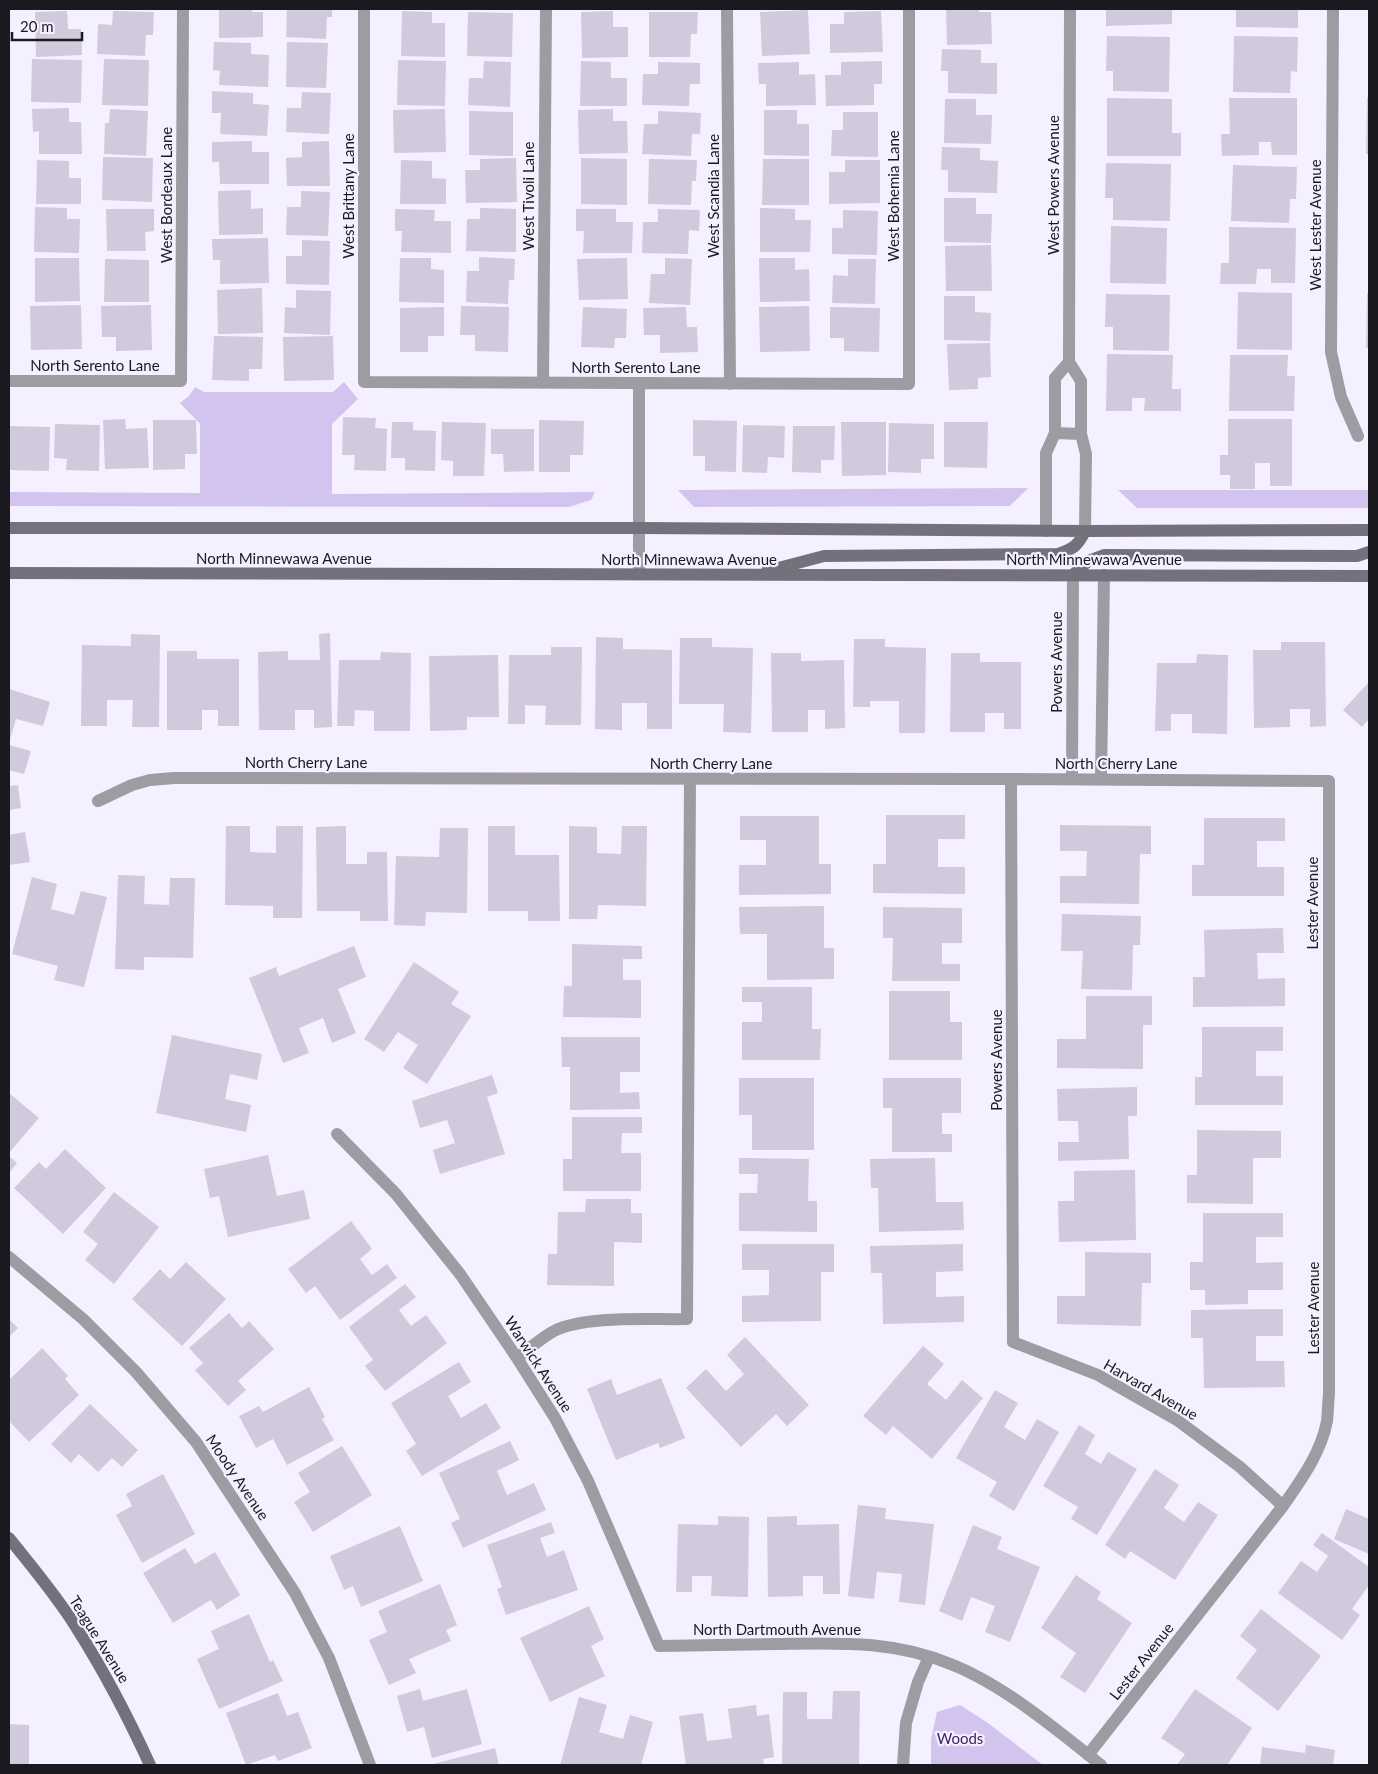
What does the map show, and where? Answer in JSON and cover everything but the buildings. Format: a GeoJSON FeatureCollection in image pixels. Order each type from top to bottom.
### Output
{"type":"FeatureCollection","features":[{"type":"Feature","properties":{"kind":"main road","name":"North Minnewawa Avenue"},"geometry":{"type":"LineString","coordinates":[[9,528],[1369,530]]}},
{"type":"Feature","properties":{"kind":"main road"},"geometry":{"type":"LineString","coordinates":[[750,576],[824,556],[1058,554],[1070,550],[1080,542],[1085,531]]}},
{"type":"Feature","properties":{"kind":"main road"},"geometry":{"type":"LineString","coordinates":[[1073,575],[1088,561],[1104,555],[1356,556],[1369,552]]}},
{"type":"Feature","properties":{"kind":"main road","name":"North Minnewawa Avenue"},"geometry":{"type":"LineString","coordinates":[[9,573],[1369,576]]}},
{"type":"Feature","properties":{"kind":"main road","name":"Teague Avenue"},"geometry":{"type":"LineString","coordinates":[[9,1538],[76,1626],[116,1696],[150,1765]]}},
{"type":"Feature","properties":{"kind":"street","name":"West Bordeaux Lane"},"geometry":{"type":"LineString","coordinates":[[181,382],[182,9]]}},
{"type":"Feature","properties":{"kind":"street","name":"West Brittany Lane"},"geometry":{"type":"LineString","coordinates":[[364,9],[364,382]]}},
{"type":"Feature","properties":{"kind":"street","name":"West Tivoli Lane"},"geometry":{"type":"LineString","coordinates":[[543,383],[546,9]]}},
{"type":"Feature","properties":{"kind":"street","name":"West Scandia Lane"},"geometry":{"type":"LineString","coordinates":[[728,9],[730,384]]}},
{"type":"Feature","properties":{"kind":"street","name":"West Bohemia Lane"},"geometry":{"type":"LineString","coordinates":[[909,9],[909,384]]}},
{"type":"Feature","properties":{"kind":"street","name":"West Powers Avenue"},"geometry":{"type":"LineString","coordinates":[[1070,9],[1069,362],[1081,381],[1081,434],[1086,454],[1085,531]]}},
{"type":"Feature","properties":{"kind":"street","name":"West Lester Avenue"},"geometry":{"type":"LineString","coordinates":[[1333,9],[1331,352],[1341,397],[1358,436]]}},
{"type":"Feature","properties":{"kind":"street"},"geometry":{"type":"LineString","coordinates":[[1046,531],[1046,453],[1055,433],[1055,378],[1069,362]]}},
{"type":"Feature","properties":{"kind":"street","name":"North Serento Lane"},"geometry":{"type":"LineString","coordinates":[[9,382],[181,382]]}},
{"type":"Feature","properties":{"kind":"street","name":"North Serento Lane"},"geometry":{"type":"LineString","coordinates":[[364,382],[909,384]]}},
{"type":"Feature","properties":{"kind":"street"},"geometry":{"type":"LineString","coordinates":[[639,383],[639,574]]}},
{"type":"Feature","properties":{"kind":"street"},"geometry":{"type":"LineString","coordinates":[[1055,433],[1081,434]]}},
{"type":"Feature","properties":{"kind":"street","name":"Powers Avenue"},"geometry":{"type":"LineString","coordinates":[[1072,780],[1073,575]]}},
{"type":"Feature","properties":{"kind":"street"},"geometry":{"type":"LineString","coordinates":[[1101,780],[1104,575]]}},
{"type":"Feature","properties":{"kind":"street","name":"North Cherry Lane"},"geometry":{"type":"LineString","coordinates":[[98,801],[132,785],[150,780],[174,778],[1328,781]]}},
{"type":"Feature","properties":{"kind":"street"},"geometry":{"type":"LineString","coordinates":[[517,1358],[554,1331],[569,1325],[600,1321],[687,1320],[690,779]]}},
{"type":"Feature","properties":{"kind":"street","name":"Powers Avenue"},"geometry":{"type":"LineString","coordinates":[[1011,779],[1012,1342]]}},
{"type":"Feature","properties":{"kind":"street","name":"Lester Avenue"},"geometry":{"type":"LineString","coordinates":[[1088,1755],[1283,1506],[1306,1472],[1318,1448],[1327,1422],[1329,1394],[1328,781]]}},
{"type":"Feature","properties":{"kind":"street","name":"Warwick Avenue"},"geometry":{"type":"LineString","coordinates":[[337,1134],[402,1201],[460,1274],[555,1418],[588,1481],[659,1646]]}},
{"type":"Feature","properties":{"kind":"street","name":"Moody Avenue"},"geometry":{"type":"LineString","coordinates":[[9,1257],[83,1319],[136,1372],[196,1442],[295,1593],[329,1658],[370,1765]]}},
{"type":"Feature","properties":{"kind":"street","name":"Harvard Avenue"},"geometry":{"type":"LineString","coordinates":[[1012,1342],[1098,1375],[1177,1420],[1240,1467],[1283,1506]]}},
{"type":"Feature","properties":{"kind":"street","name":"North Dartmouth Avenue"},"geometry":{"type":"LineString","coordinates":[[659,1646],[850,1642],[886,1646],[929,1657],[953,1665],[983,1679],[1011,1697],[1101,1765]]}},
{"type":"Feature","properties":{"kind":"street"},"geometry":{"type":"LineString","coordinates":[[903,1765],[906,1723],[918,1682],[929,1657]]}},
{"type":"Feature","properties":{"kind":"green space"},"geometry":{"type":"Polygon","coordinates":[[[344,382],[358,399],[332,424],[332,494],[595,492],[591,500],[569,507],[9,506],[9,492],[200,493],[200,424],[180,403],[189,396],[195,387],[204,392],[333,392],[344,382]]]}},
{"type":"Feature","properties":{"kind":"green space"},"geometry":{"type":"Polygon","coordinates":[[[1028,488],[1010,506],[694,507],[678,490],[1028,488]]]}},
{"type":"Feature","properties":{"kind":"green space"},"geometry":{"type":"Polygon","coordinates":[[[1118,490],[1369,490],[1369,508],[1137,508],[1118,490]]]}},
{"type":"Feature","properties":{"kind":"green space","name":"Woods"},"geometry":{"type":"Polygon","coordinates":[[[960,1705],[988,1723],[1043,1765],[931,1765],[931,1739],[937,1712],[960,1705]]]}}]}
